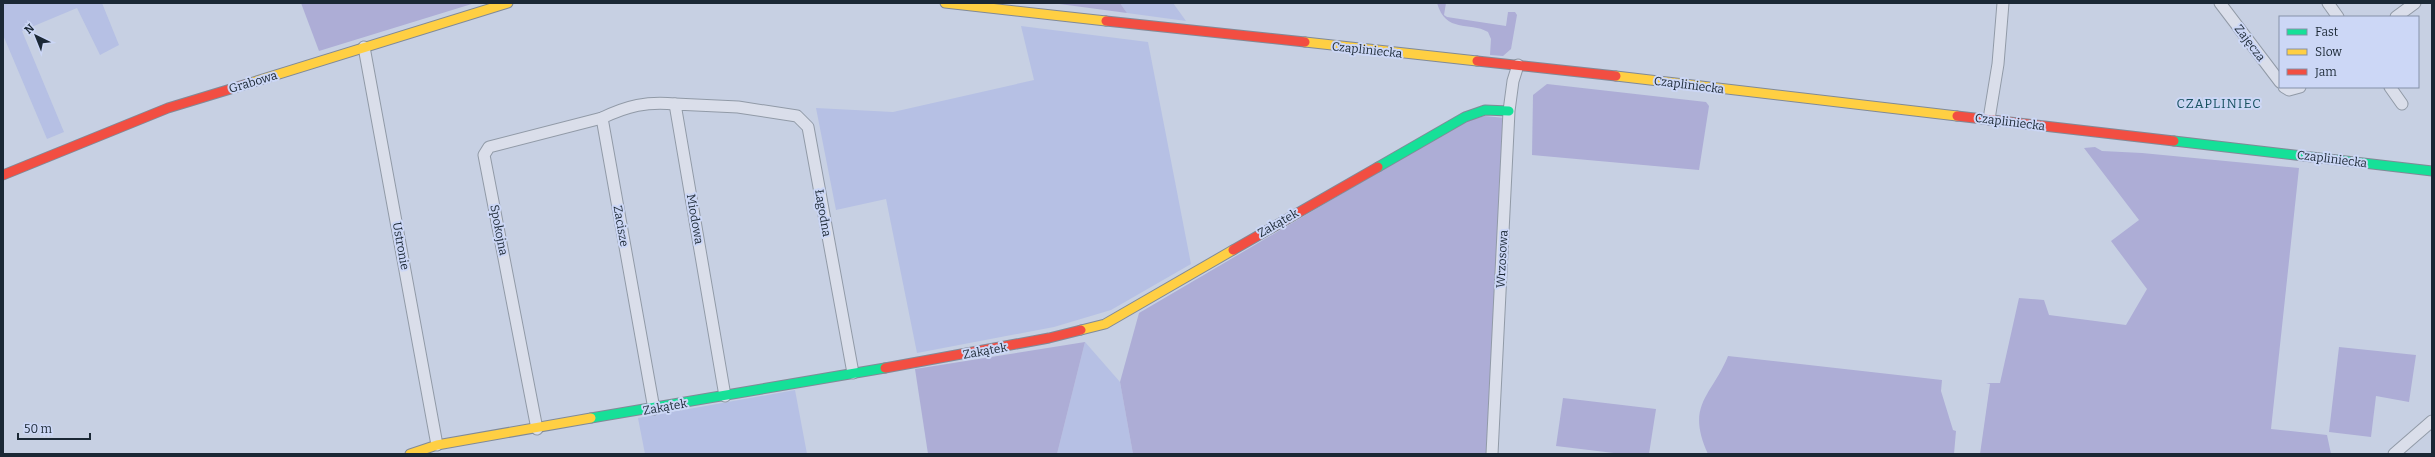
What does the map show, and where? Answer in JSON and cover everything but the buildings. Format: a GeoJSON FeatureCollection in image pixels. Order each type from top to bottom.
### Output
{"type":"FeatureCollection","features":[{"type":"Feature","properties":{"kind":"street","name":"Grabowa"},"geometry":{"type":"LineString","coordinates":[[3,175],[168,108],[508,3]]}},
{"type":"Feature","properties":{"kind":"street","name":"Czapliniecka"},"geometry":{"type":"LineString","coordinates":[[945,3],[1518,65],[2432,171]]}},
{"type":"Feature","properties":{"kind":"street"},"geometry":{"type":"LineString","coordinates":[[1989,119],[1998,64],[2003,3]]}},
{"type":"Feature","properties":{"kind":"street","name":"Zajęcza"},"geometry":{"type":"LineString","coordinates":[[2220,3],[2279,81]]}},
{"type":"Feature","properties":{"kind":"street"},"geometry":{"type":"LineString","coordinates":[[2328,3],[2337,16]]}},
{"type":"Feature","properties":{"kind":"street"},"geometry":{"type":"LineString","coordinates":[[2397,16],[2415,3]]}},
{"type":"Feature","properties":{"kind":"street","name":"Ustronie"},"geometry":{"type":"LineString","coordinates":[[364,48],[437,445]]}},
{"type":"Feature","properties":{"kind":"street","name":"Wrzosowa"},"geometry":{"type":"LineString","coordinates":[[1492,454],[1509,111],[1513,81],[1518,65]]}},
{"type":"Feature","properties":{"kind":"street"},"geometry":{"type":"LineString","coordinates":[[2286,88],[2290,90],[2297,88]]}},
{"type":"Feature","properties":{"kind":"street"},"geometry":{"type":"LineString","coordinates":[[2391,88],[2402,104]]}},
{"type":"Feature","properties":{"kind":"street"},"geometry":{"type":"LineString","coordinates":[[602,118],[627,107],[642,103],[675,104]]}},
{"type":"Feature","properties":{"kind":"street","name":"Łagodna"},"geometry":{"type":"LineString","coordinates":[[675,104],[738,107],[797,116],[808,127],[853,373]]}},
{"type":"Feature","properties":{"kind":"street","name":"Miodowa"},"geometry":{"type":"LineString","coordinates":[[675,104],[725,396]]}},
{"type":"Feature","properties":{"kind":"street","name":"Zakątek"},"geometry":{"type":"LineString","coordinates":[[410,454],[437,445],[654,409],[1017,345],[1072,334],[1105,324],[1465,117],[1485,110],[1509,111]]}},
{"type":"Feature","properties":{"kind":"street","name":"Zacisze"},"geometry":{"type":"LineString","coordinates":[[602,118],[654,409]]}},
{"type":"Feature","properties":{"kind":"street","name":"Spokojna"},"geometry":{"type":"LineString","coordinates":[[537,429],[484,155],[489,147],[602,118]]}},
{"type":"Feature","properties":{"kind":"street"},"geometry":{"type":"LineString","coordinates":[[2394,454],[2432,421]]}},
{"type":"Feature","properties":{"kind":"shaded area"},"geometry":{"type":"Polygon","coordinates":[[[3,3],[102,3],[119,45],[100,55],[77,8],[22,31],[64,132],[47,139],[3,35],[3,3]]]}},
{"type":"Feature","properties":{"kind":"shaded area"},"geometry":{"type":"Polygon","coordinates":[[[301,3],[475,3],[319,51],[301,3]]]}},
{"type":"Feature","properties":{"kind":"shaded area"},"geometry":{"type":"Polygon","coordinates":[[[1052,3],[1120,3],[1127,13],[1052,3]]]}},
{"type":"Feature","properties":{"kind":"shaded area"},"geometry":{"type":"Polygon","coordinates":[[[1120,3],[1173,3],[1186,21],[1127,13],[1120,3]]]}},
{"type":"Feature","properties":{"kind":"shaded area"},"geometry":{"type":"Polygon","coordinates":[[[1437,3],[1446,3],[1444,15],[1447,17],[1506,26],[1508,12],[1515,12],[1517,15],[1511,49],[1503,56],[1490,55],[1491,39],[1488,32],[1473,27],[1452,23],[1441,13],[1437,3]]]}},
{"type":"Feature","properties":{"kind":"shaded area"},"geometry":{"type":"Polygon","coordinates":[[[1021,26],[1148,42],[1191,264],[1111,310],[1054,327],[917,353],[886,199],[836,210],[816,108],[893,112],[1034,80],[1021,26]]]}},
{"type":"Feature","properties":{"kind":"shaded area"},"geometry":{"type":"Polygon","coordinates":[[[1547,84],[1706,102],[1709,106],[1699,170],[1532,155],[1533,95],[1547,84]]]}},
{"type":"Feature","properties":{"kind":"shaded area"},"geometry":{"type":"Polygon","coordinates":[[[1485,116],[1505,118],[1486,454],[1133,454],[1120,382],[1139,313],[1464,122],[1485,116]]]}},
{"type":"Feature","properties":{"kind":"shaded area"},"geometry":{"type":"Polygon","coordinates":[[[2095,147],[2102,151],[2142,153],[2299,168],[2271,429],[2327,435],[2331,454],[1980,454],[1990,384],[1986,383],[2000,383],[2019,298],[2044,300],[2049,315],[2126,325],[2147,289],[2111,241],[2139,220],[2084,148],[2095,147]]]}},
{"type":"Feature","properties":{"kind":"shaded area"},"geometry":{"type":"Polygon","coordinates":[[[1085,342],[1120,382],[1133,454],[1057,454],[1085,342]]]}},
{"type":"Feature","properties":{"kind":"shaded area"},"geometry":{"type":"Polygon","coordinates":[[[1085,342],[1057,454],[928,454],[915,369],[1085,342]]]}},
{"type":"Feature","properties":{"kind":"shaded area"},"geometry":{"type":"Polygon","coordinates":[[[2339,347],[2416,355],[2409,402],[2376,396],[2371,437],[2329,432],[2339,347]]]}},
{"type":"Feature","properties":{"kind":"shaded area"},"geometry":{"type":"Polygon","coordinates":[[[1728,356],[1942,380],[1941,391],[1953,430],[1956,431],[1954,454],[1708,454],[1699,423],[1700,412],[1703,401],[1722,370],[1728,356]]]}},
{"type":"Feature","properties":{"kind":"shaded area"},"geometry":{"type":"Polygon","coordinates":[[[795,390],[807,454],[645,454],[638,418],[795,390]]]}},
{"type":"Feature","properties":{"kind":"shaded area"},"geometry":{"type":"Polygon","coordinates":[[[1563,398],[1656,409],[1649,454],[1622,454],[1556,446],[1563,398]]]}},
{"type":"Feature","properties":{"kind":"traffic: fast"},"geometry":{"type":"LineString","coordinates":[[1378,167],[1465,117],[1485,110],[1509,111]]}},
{"type":"Feature","properties":{"kind":"traffic: fast"},"geometry":{"type":"LineString","coordinates":[[2174,141],[2432,171]]}},
{"type":"Feature","properties":{"kind":"traffic: fast"},"geometry":{"type":"LineString","coordinates":[[591,418],[885,368]]}},
{"type":"Feature","properties":{"kind":"traffic: slow"},"geometry":{"type":"LineString","coordinates":[[247,84],[508,3]]}},
{"type":"Feature","properties":{"kind":"traffic: slow"},"geometry":{"type":"LineString","coordinates":[[945,3],[1106,21]]}},
{"type":"Feature","properties":{"kind":"traffic: slow"},"geometry":{"type":"LineString","coordinates":[[1305,42],[1477,61]]}},
{"type":"Feature","properties":{"kind":"traffic: slow"},"geometry":{"type":"LineString","coordinates":[[1616,76],[1957,116]]}},
{"type":"Feature","properties":{"kind":"traffic: slow"},"geometry":{"type":"LineString","coordinates":[[1081,330],[1105,324],[1233,250]]}},
{"type":"Feature","properties":{"kind":"traffic: slow"},"geometry":{"type":"LineString","coordinates":[[410,454],[437,445],[591,418]]}},
{"type":"Feature","properties":{"kind":"traffic: jam"},"geometry":{"type":"LineString","coordinates":[[1106,21],[1305,42]]}},
{"type":"Feature","properties":{"kind":"traffic: jam"},"geometry":{"type":"LineString","coordinates":[[1477,61],[1616,76]]}},
{"type":"Feature","properties":{"kind":"traffic: jam"},"geometry":{"type":"LineString","coordinates":[[3,175],[168,108],[247,84]]}},
{"type":"Feature","properties":{"kind":"traffic: jam"},"geometry":{"type":"LineString","coordinates":[[1957,116],[2174,141]]}},
{"type":"Feature","properties":{"kind":"traffic: jam"},"geometry":{"type":"LineString","coordinates":[[1233,250],[1378,167]]}},
{"type":"Feature","properties":{"kind":"traffic: jam"},"geometry":{"type":"LineString","coordinates":[[885,368],[1049,338],[1081,330]]}},
{"type":"Feature","properties":{"kind":"district","name":"CZAPLINIEC"},"geometry":{"type":"Point","coordinates":[2219,103]}}]}
